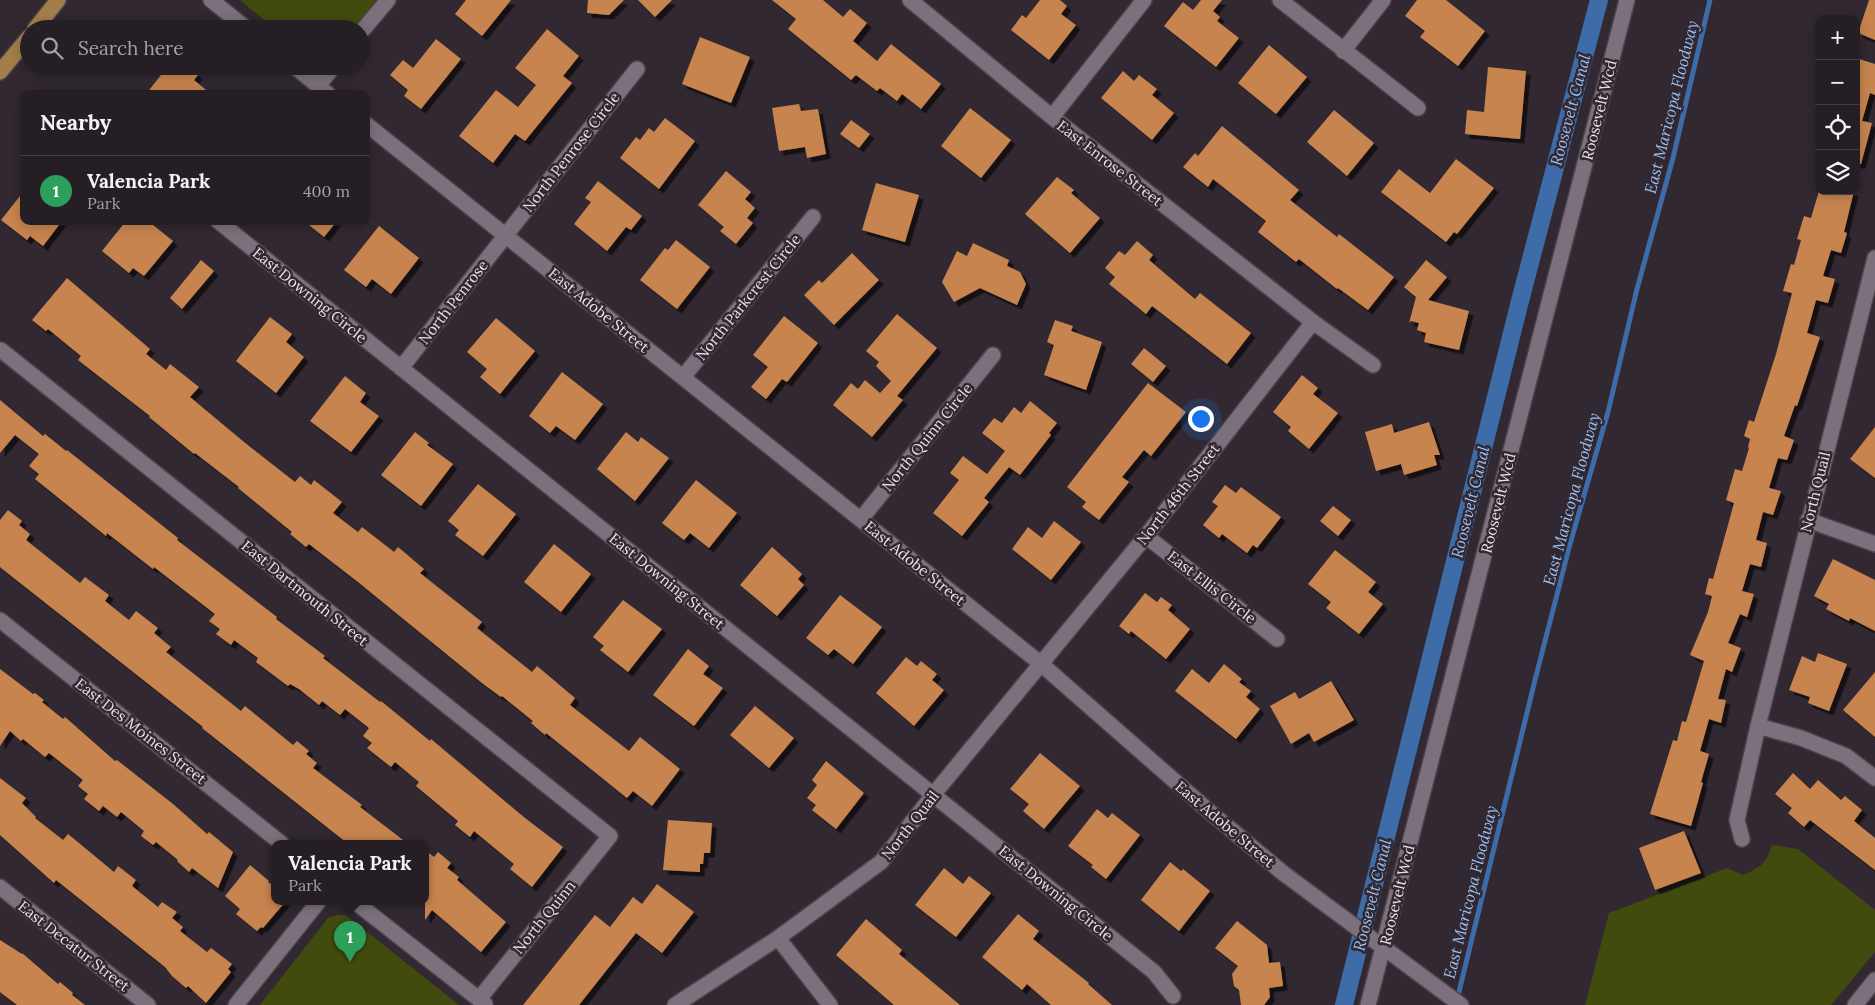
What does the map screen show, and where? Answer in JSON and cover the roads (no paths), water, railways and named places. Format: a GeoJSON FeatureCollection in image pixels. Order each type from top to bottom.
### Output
{"type":"FeatureCollection","features":[{"type":"Feature","properties":{"kind":"main road"},"geometry":{"type":"LineString","coordinates":[[42,20],[58,0]]}},
{"type":"Feature","properties":{"kind":"main road"},"geometry":{"type":"LineString","coordinates":[[0,72],[20,48]]}},
{"type":"Feature","properties":{"kind":"street"},"geometry":{"type":"LineString","coordinates":[[211,0],[236,20]]}},
{"type":"Feature","properties":{"kind":"street"},"geometry":{"type":"LineString","coordinates":[[370,21],[388,0]]}},
{"type":"Feature","properties":{"kind":"street","name":"East Enrose Street"},"geometry":{"type":"LineString","coordinates":[[910,0],[1052,117],[1313,322],[1373,365]]}},
{"type":"Feature","properties":{"kind":"street"},"geometry":{"type":"LineString","coordinates":[[1052,117],[1144,0]]}},
{"type":"Feature","properties":{"kind":"street"},"geometry":{"type":"LineString","coordinates":[[1280,0],[1418,108]]}},
{"type":"Feature","properties":{"kind":"street"},"geometry":{"type":"LineString","coordinates":[[1343,51],[1383,0]]}},
{"type":"Feature","properties":{"kind":"street","name":"Roosevelt Wcd"},"geometry":{"type":"LineString","coordinates":[[1368,1005],[1380,945],[1627,0]]}},
{"type":"Feature","properties":{"kind":"street","name":"North Penrose Circle"},"geometry":{"type":"LineString","coordinates":[[506,236],[637,69]]}},
{"type":"Feature","properties":{"kind":"street"},"geometry":{"type":"LineString","coordinates":[[305,75],[323,90],[330,75]]}},
{"type":"Feature","properties":{"kind":"street","name":"East Adobe Street"},"geometry":{"type":"LineString","coordinates":[[370,127],[1040,663],[1210,812],[1283,873],[1461,1005]]}},
{"type":"Feature","properties":{"kind":"street","name":"North Parkcrest Circle"},"geometry":{"type":"LineString","coordinates":[[683,377],[813,217]]}},
{"type":"Feature","properties":{"kind":"street","name":"East Downing Circle"},"geometry":{"type":"LineString","coordinates":[[223,225],[401,368]]}},
{"type":"Feature","properties":{"kind":"street","name":"North Penrose"},"geometry":{"type":"LineString","coordinates":[[401,368],[506,236]]}},
{"type":"Feature","properties":{"kind":"street","name":"North Quail"},"geometry":{"type":"LineString","coordinates":[[1742,839],[1737,820],[1758,726],[1808,520],[1875,260]]}},
{"type":"Feature","properties":{"kind":"street","name":"North 46th Street"},"geometry":{"type":"LineString","coordinates":[[1040,663],[1146,536],[1313,322]]}},
{"type":"Feature","properties":{"kind":"street","name":"East Dartmouth Street"},"geometry":{"type":"LineString","coordinates":[[0,350],[610,836]]}},
{"type":"Feature","properties":{"kind":"street","name":"North Quinn Circle"},"geometry":{"type":"LineString","coordinates":[[861,519],[993,355]]}},
{"type":"Feature","properties":{"kind":"street","name":"East Downing Street"},"geometry":{"type":"LineString","coordinates":[[401,368],[933,795]]}},
{"type":"Feature","properties":{"kind":"street"},"geometry":{"type":"LineString","coordinates":[[1808,520],[1875,544]]}},
{"type":"Feature","properties":{"kind":"street","name":"East Ellis Circle"},"geometry":{"type":"LineString","coordinates":[[1146,536],[1278,639]]}},
{"type":"Feature","properties":{"kind":"street","name":"East Des Moines Street"},"geometry":{"type":"LineString","coordinates":[[0,620],[277,840]]}},
{"type":"Feature","properties":{"kind":"street","name":"North Quail"},"geometry":{"type":"LineString","coordinates":[[675,1005],[778,938],[881,862],[1040,663]]}},
{"type":"Feature","properties":{"kind":"street"},"geometry":{"type":"LineString","coordinates":[[1758,726],[1801,738],[1846,756],[1875,778]]}},
{"type":"Feature","properties":{"kind":"street","name":"East Downing Circle"},"geometry":{"type":"LineString","coordinates":[[933,795],[1154,972],[1173,996]]}},
{"type":"Feature","properties":{"kind":"street","name":"North Quinn"},"geometry":{"type":"LineString","coordinates":[[482,1002],[610,836]]}},
{"type":"Feature","properties":{"kind":"street","name":"East Decatur Street"},"geometry":{"type":"LineString","coordinates":[[0,888],[148,1005]]}},
{"type":"Feature","properties":{"kind":"street"},"geometry":{"type":"LineString","coordinates":[[236,1005],[316,905]]}},
{"type":"Feature","properties":{"kind":"street"},"geometry":{"type":"LineString","coordinates":[[359,905],[482,1002]]}},
{"type":"Feature","properties":{"kind":"street"},"geometry":{"type":"LineString","coordinates":[[778,938],[830,1005]]}},
{"type":"Feature","properties":{"kind":"street"},"geometry":{"type":"LineString","coordinates":[[1855,1005],[1875,980]]}},
{"type":"Feature","properties":{"kind":"waterway","name":"Roosevelt Canal"},"geometry":{"type":"LineString","coordinates":[[1344,1005],[1520,301],[1599,0]]}},
{"type":"Feature","properties":{"kind":"waterway","name":"East Maricopa Floodway"},"geometry":{"type":"LineString","coordinates":[[1457,1000],[1535,680],[1570,544],[1608,412],[1637,289],[1673,158],[1710,0]]}},
{"type":"Feature","properties":{"kind":"place","name":"Valencia Park"},"geometry":{"type":"Point","coordinates":[350,962]}}]}
